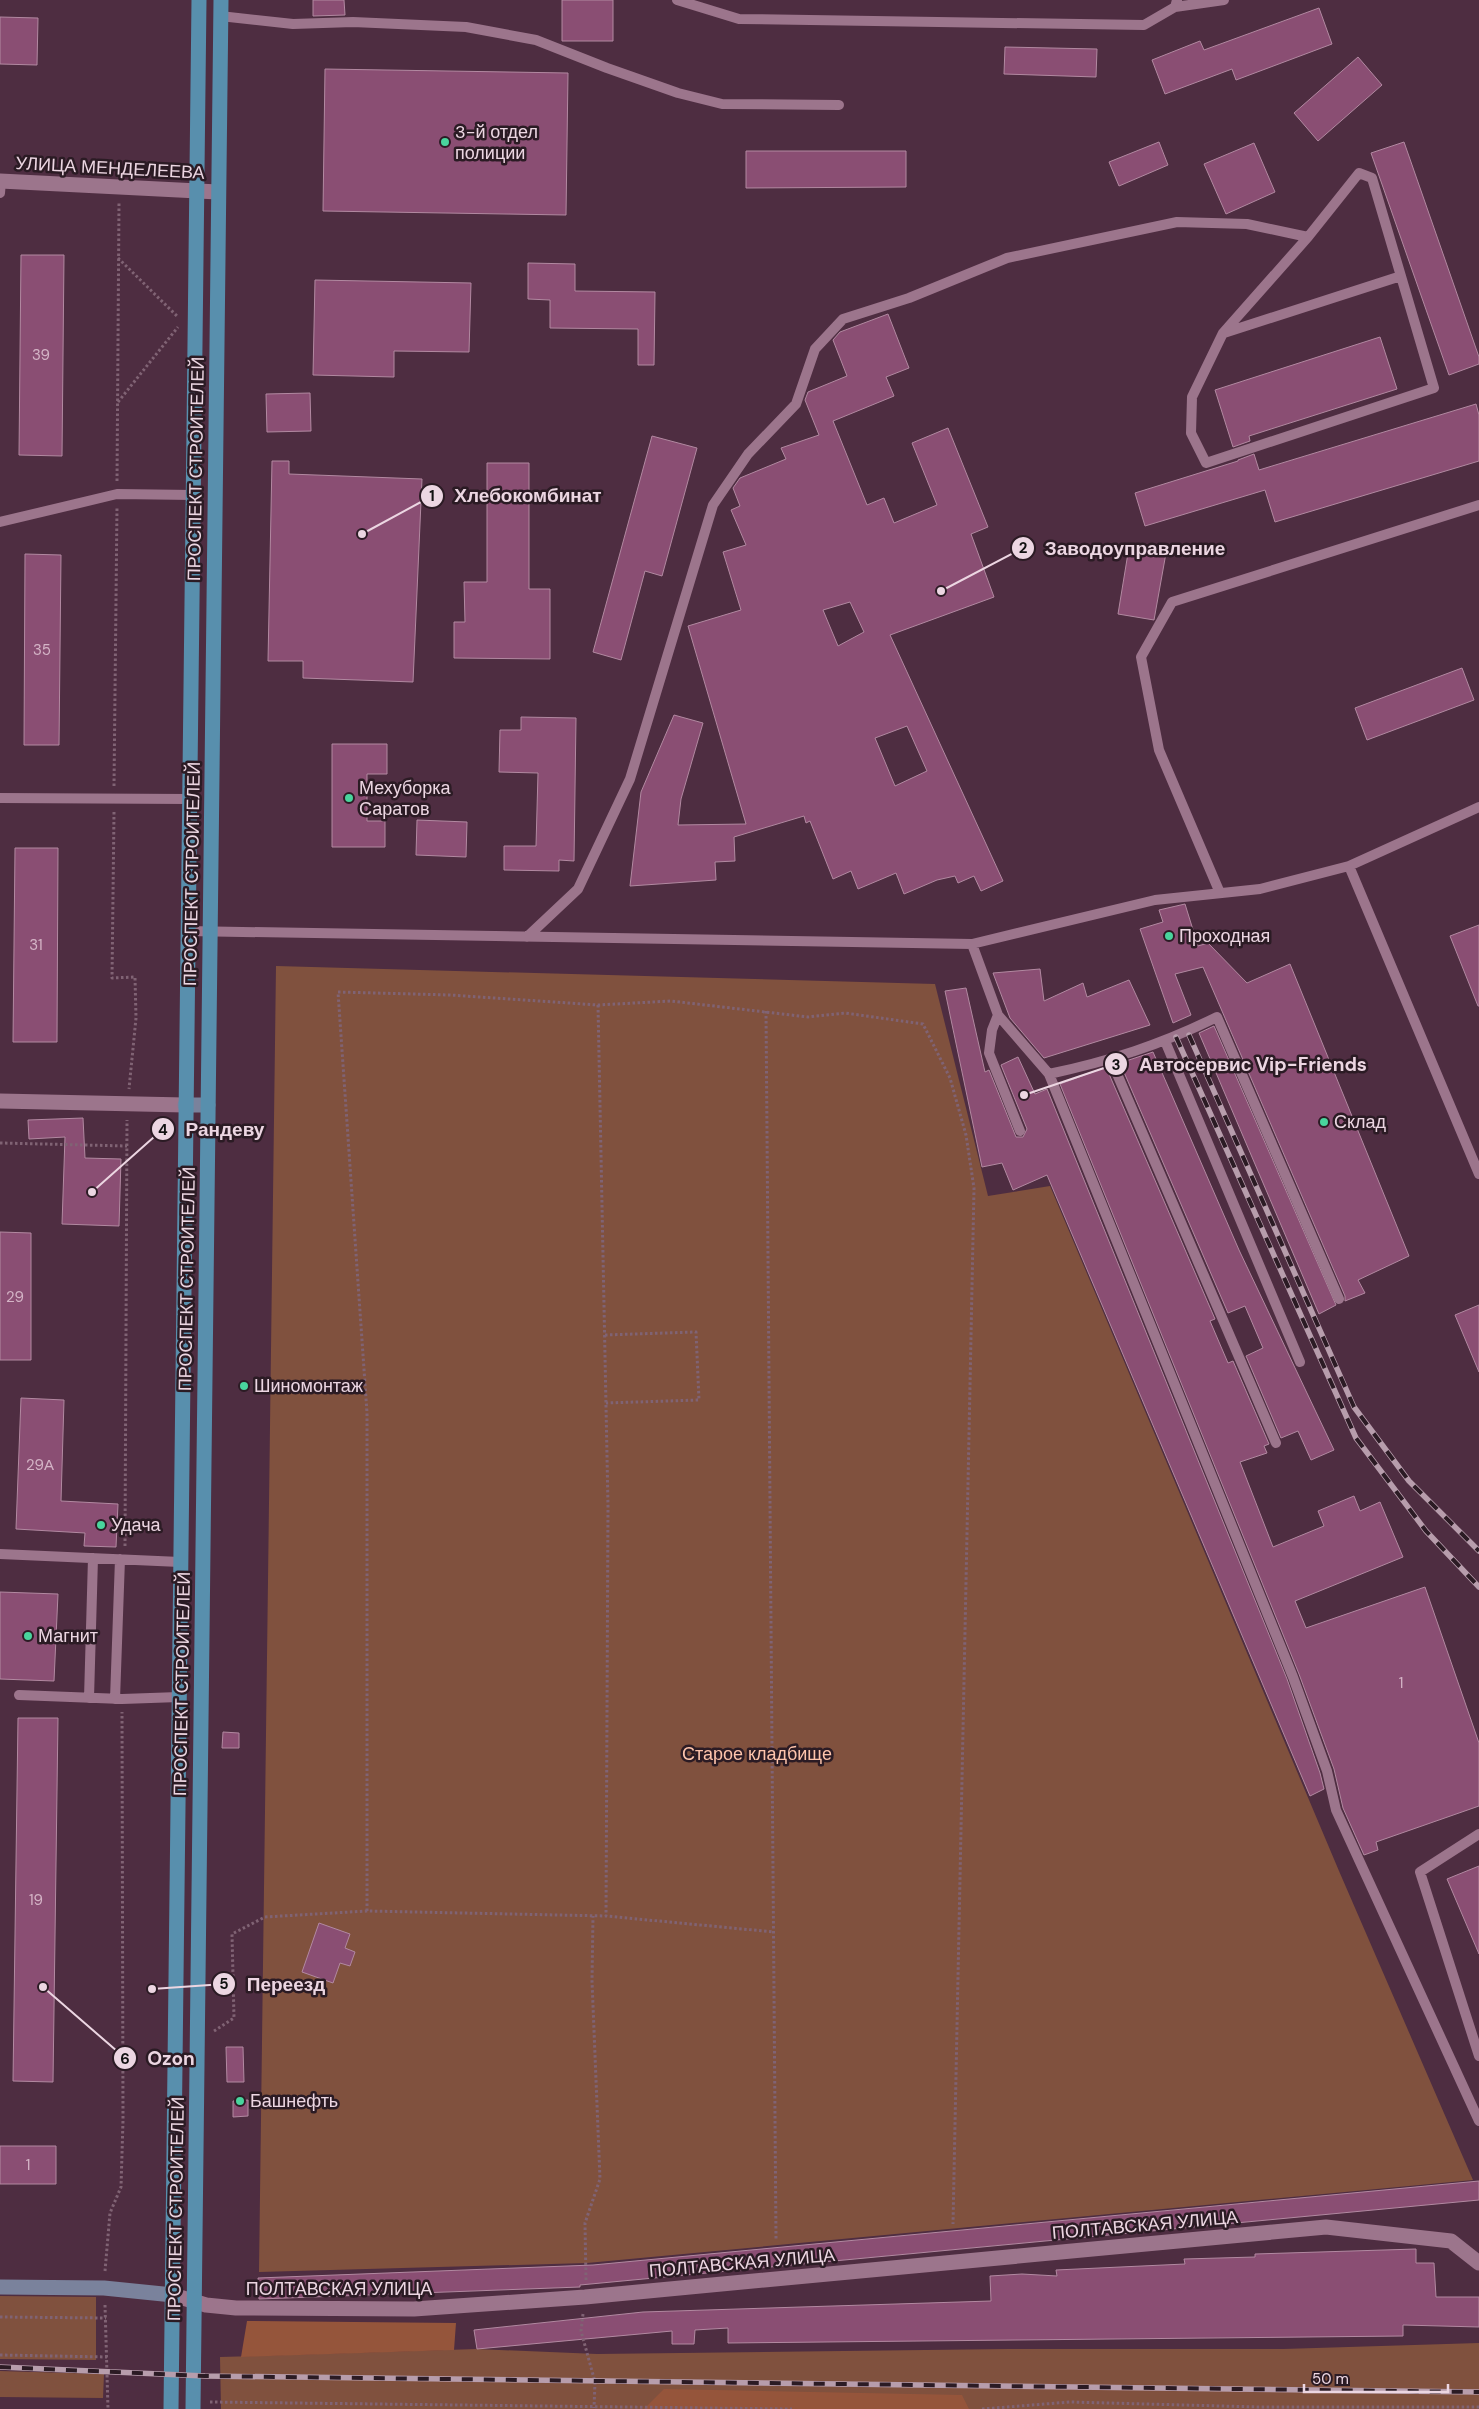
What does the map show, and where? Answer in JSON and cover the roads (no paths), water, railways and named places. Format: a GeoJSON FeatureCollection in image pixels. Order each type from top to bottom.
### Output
{"type":"FeatureCollection","features":[{"type":"Feature","properties":{"kind":"main road","name":"ПРОСПЕКТ СТРОИТЕЛЕЙ"},"geometry":{"type":"LineString","coordinates":[[171,2409],[199,0]]}},
{"type":"Feature","properties":{"kind":"main road","name":"ПРОСПЕКТ СТРОИТЕЛЕЙ"},"geometry":{"type":"LineString","coordinates":[[193,2409],[220,0]]}},
{"type":"Feature","properties":{"kind":"street","name":"УЛИЦА МЕНДЕЛЕЕВА"},"geometry":{"type":"LineString","coordinates":[[0,181],[218,192]]}},
{"type":"Feature","properties":{"kind":"street"},"geometry":{"type":"LineString","coordinates":[[0,1101],[208,1105]]}},
{"type":"Feature","properties":{"kind":"street","name":"ПОЛТАВСКАЯ УЛИЦА"},"geometry":{"type":"LineString","coordinates":[[0,2288],[104,2288],[173,2295],[206,2305],[236,2308],[414,2309],[585,2297],[1326,2227],[1451,2241],[1479,2263]]}},
{"type":"Feature","properties":{"kind":"lane"},"geometry":{"type":"LineString","coordinates":[[677,0],[739,19],[1144,25],[1176,3],[1224,0]]}},
{"type":"Feature","properties":{"kind":"lane"},"geometry":{"type":"LineString","coordinates":[[220,16],[293,24],[352,22],[466,27],[536,40],[678,93],[722,104],[839,105]]}},
{"type":"Feature","properties":{"kind":"lane"},"geometry":{"type":"LineString","coordinates":[[1359,173],[1372,178],[1434,388],[1206,463],[1191,432],[1192,398],[1224,333],[1308,237],[1359,173]]}},
{"type":"Feature","properties":{"kind":"lane"},"geometry":{"type":"LineString","coordinates":[[0,181],[0,194]]}},
{"type":"Feature","properties":{"kind":"lane"},"geometry":{"type":"LineString","coordinates":[[527,937],[578,889],[630,779],[713,505],[748,454],[796,404],[815,349],[843,319],[909,298],[1007,258],[1177,222],[1247,224],[1308,237]]}},
{"type":"Feature","properties":{"kind":"lane"},"geometry":{"type":"LineString","coordinates":[[1224,333],[1401,276]]}},
{"type":"Feature","properties":{"kind":"lane"},"geometry":{"type":"LineString","coordinates":[[0,522],[117,494],[193,494]]}},
{"type":"Feature","properties":{"kind":"lane"},"geometry":{"type":"LineString","coordinates":[[1220,893],[1159,750],[1141,657],[1172,602],[1479,504]]}},
{"type":"Feature","properties":{"kind":"lane"},"geometry":{"type":"LineString","coordinates":[[0,798],[189,799]]}},
{"type":"Feature","properties":{"kind":"lane"},"geometry":{"type":"LineString","coordinates":[[188,931],[972,944],[1155,900],[1260,888],[1349,866],[1479,807]]}},
{"type":"Feature","properties":{"kind":"lane"},"geometry":{"type":"LineString","coordinates":[[1349,866],[1479,1174]]}},
{"type":"Feature","properties":{"kind":"lane"},"geometry":{"type":"LineString","coordinates":[[972,944],[998,1015],[1049,1074],[1293,1677],[1327,1771],[1336,1810],[1479,2121]]}},
{"type":"Feature","properties":{"kind":"lane"},"geometry":{"type":"LineString","coordinates":[[998,1015],[992,1030],[989,1052],[1020,1131]]}},
{"type":"Feature","properties":{"kind":"lane"},"geometry":{"type":"LineString","coordinates":[[1049,1074],[1111,1060],[1165,1041],[1217,1017],[1339,1299]]}},
{"type":"Feature","properties":{"kind":"lane"},"geometry":{"type":"LineString","coordinates":[[1165,1041],[1300,1362]]}},
{"type":"Feature","properties":{"kind":"lane"},"geometry":{"type":"LineString","coordinates":[[1111,1060],[1276,1443]]}},
{"type":"Feature","properties":{"kind":"lane"},"geometry":{"type":"LineString","coordinates":[[0,1554],[180,1562]]}},
{"type":"Feature","properties":{"kind":"lane"},"geometry":{"type":"LineString","coordinates":[[89,1698],[93,1558]]}},
{"type":"Feature","properties":{"kind":"lane"},"geometry":{"type":"LineString","coordinates":[[119,1699],[123,1559]]}},
{"type":"Feature","properties":{"kind":"lane"},"geometry":{"type":"LineString","coordinates":[[19,1695],[119,1699],[179,1697]]}},
{"type":"Feature","properties":{"kind":"lane"},"geometry":{"type":"LineString","coordinates":[[1479,1834],[1420,1872],[1479,2056]]}},
{"type":"Feature","properties":{"kind":"railway"},"geometry":{"type":"LineString","coordinates":[[1189,1035],[1354,1407],[1409,1481],[1479,1551]]}},
{"type":"Feature","properties":{"kind":"railway"},"geometry":{"type":"LineString","coordinates":[[1176,1037],[1356,1438],[1426,1531],[1479,1587]]}},
{"type":"Feature","properties":{"kind":"railway"},"geometry":{"type":"LineString","coordinates":[[0,2367],[205,2376],[1479,2392]]}},
{"type":"Feature","properties":{"kind":"place","name":"3-й отдел полиции"},"geometry":{"type":"Point","coordinates":[445,142]}},
{"type":"Feature","properties":{"kind":"place","name":"Хлебокомбинат"},"geometry":{"type":"Point","coordinates":[362,534]}},
{"type":"Feature","properties":{"kind":"place","name":"Заводоуправление"},"geometry":{"type":"Point","coordinates":[941,591]}},
{"type":"Feature","properties":{"kind":"place","name":"Мехуборка Саратов"},"geometry":{"type":"Point","coordinates":[349,798]}},
{"type":"Feature","properties":{"kind":"place","name":"Проходная"},"geometry":{"type":"Point","coordinates":[1169,936]}},
{"type":"Feature","properties":{"kind":"place","name":"Автосервис Vip-Friends"},"geometry":{"type":"Point","coordinates":[1024,1095]}},
{"type":"Feature","properties":{"kind":"place","name":"Склад"},"geometry":{"type":"Point","coordinates":[1324,1122]}},
{"type":"Feature","properties":{"kind":"place","name":"Рандеву"},"geometry":{"type":"Point","coordinates":[92,1192]}},
{"type":"Feature","properties":{"kind":"place","name":"Шиномонтаж"},"geometry":{"type":"Point","coordinates":[244,1386]}},
{"type":"Feature","properties":{"kind":"place","name":"Удача"},"geometry":{"type":"Point","coordinates":[101,1525]}},
{"type":"Feature","properties":{"kind":"place","name":"Магнит"},"geometry":{"type":"Point","coordinates":[28,1636]}},
{"type":"Feature","properties":{"kind":"place","name":"Ozon"},"geometry":{"type":"Point","coordinates":[43,1987]}},
{"type":"Feature","properties":{"kind":"place","name":"Переезд"},"geometry":{"type":"Point","coordinates":[152,1989]}},
{"type":"Feature","properties":{"kind":"place","name":"Башнефть"},"geometry":{"type":"Point","coordinates":[240,2101]}},
{"type":"Feature","properties":{"kind":"park label","name":"Старое кладбище"},"geometry":{"type":"Point","coordinates":[757,1754]}}]}
